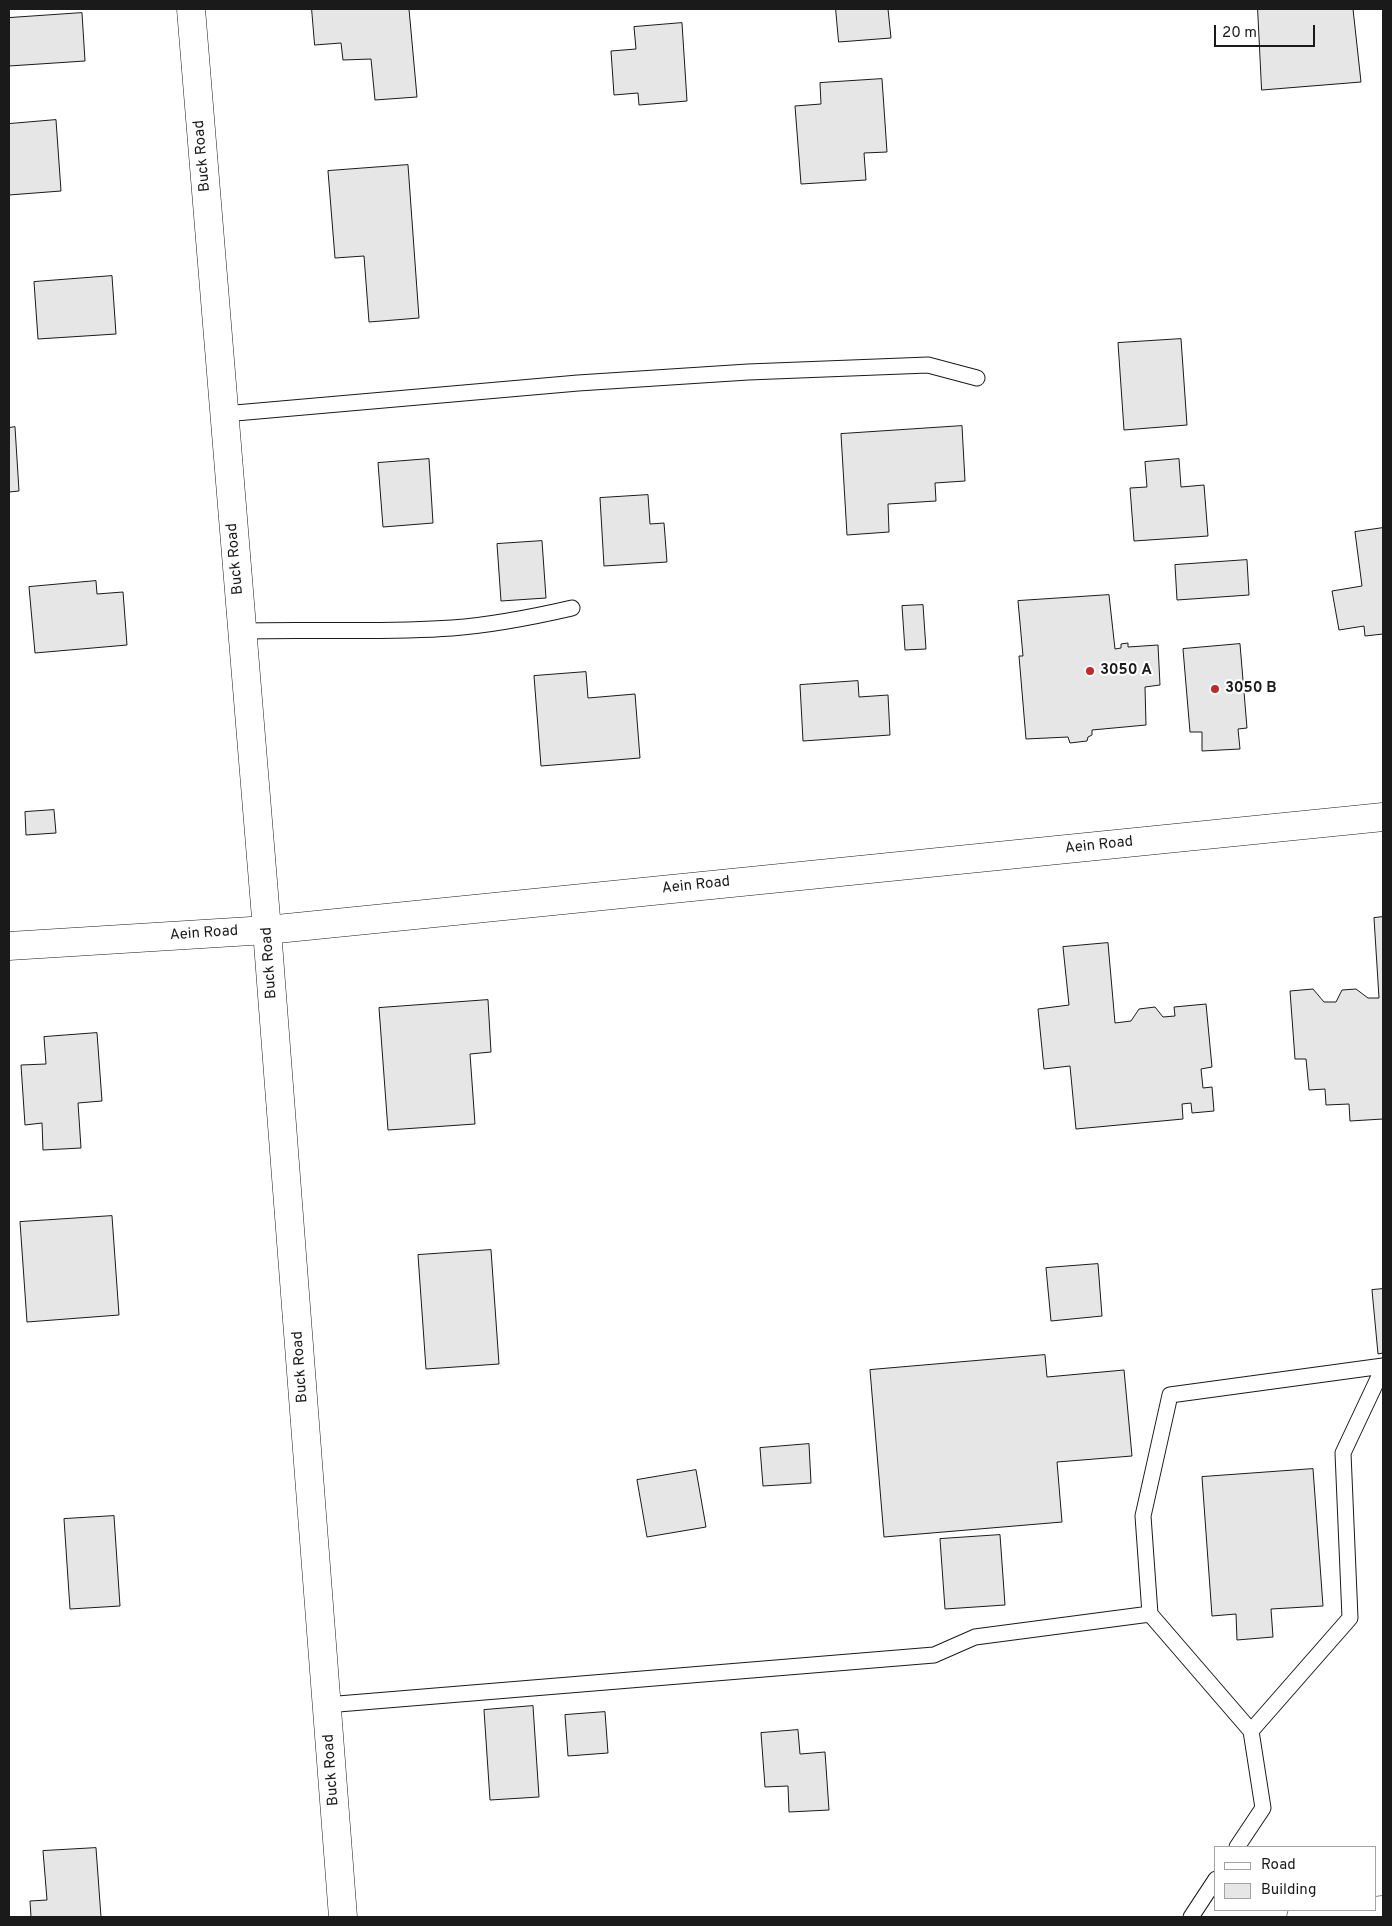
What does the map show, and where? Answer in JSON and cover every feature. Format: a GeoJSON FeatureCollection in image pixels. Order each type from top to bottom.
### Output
{"type":"FeatureCollection","features":[{"type":"Feature","properties":{"kind":"street","name":"Buck Road"},"geometry":{"type":"LineString","coordinates":[[191,9],[267,930],[343,1917]]}},
{"type":"Feature","properties":{"kind":"street","name":"Aein Road"},"geometry":{"type":"LineString","coordinates":[[9,946],[267,930],[1383,817]]}},
{"type":"Feature","properties":{"kind":"street"},"geometry":{"type":"LineString","coordinates":[[1301,1917],[1371,1911]]}},
{"type":"Feature","properties":{"kind":"lane"},"geometry":{"type":"LineString","coordinates":[[224,414],[578,383],[758,372],[928,365],[977,378]]}},
{"type":"Feature","properties":{"kind":"lane"},"geometry":{"type":"LineString","coordinates":[[242,631],[353,631],[453,628],[539,616],[572,608]]}},
{"type":"Feature","properties":{"kind":"lane"},"geometry":{"type":"LineString","coordinates":[[1238,1846],[1262,1808],[1251,1730],[1150,1614],[1143,1516],[1170,1395],[1383,1367]]}},
{"type":"Feature","properties":{"kind":"lane"},"geometry":{"type":"LineString","coordinates":[[1251,1730],[1350,1618],[1343,1453],[1383,1367]]}},
{"type":"Feature","properties":{"kind":"lane"},"geometry":{"type":"LineString","coordinates":[[326,1705],[934,1655],[975,1636],[1150,1614]]}},
{"type":"Feature","properties":{"kind":"lane"},"geometry":{"type":"LineString","coordinates":[[1191,1917],[1214,1882]]}},
{"type":"Feature","properties":{"kind":"building"},"geometry":{"type":"Polygon","coordinates":[[[312,9],[409,9],[417,97],[375,100],[371,59],[343,60],[341,43],[315,45],[312,9]]]}},
{"type":"Feature","properties":{"kind":"building"},"geometry":{"type":"Polygon","coordinates":[[[836,9],[888,9],[891,38],[839,42],[836,9]]]}},
{"type":"Feature","properties":{"kind":"building"},"geometry":{"type":"Polygon","coordinates":[[[1258,9],[1353,9],[1361,82],[1262,90],[1258,9]]]}},
{"type":"Feature","properties":{"kind":"building"},"geometry":{"type":"Polygon","coordinates":[[[82,13],[85,61],[9,66],[9,18],[82,13]]]}},
{"type":"Feature","properties":{"kind":"building"},"geometry":{"type":"Polygon","coordinates":[[[682,23],[687,101],[639,105],[638,93],[614,95],[611,51],[636,49],[634,27],[682,23]]]}},
{"type":"Feature","properties":{"kind":"building"},"geometry":{"type":"Polygon","coordinates":[[[882,79],[887,152],[864,153],[866,180],[801,184],[795,106],[821,104],[820,83],[882,79]]]}},
{"type":"Feature","properties":{"kind":"building"},"geometry":{"type":"Polygon","coordinates":[[[56,120],[61,191],[9,195],[9,124],[56,120]]]}},
{"type":"Feature","properties":{"kind":"building"},"geometry":{"type":"Polygon","coordinates":[[[408,165],[419,318],[369,322],[364,256],[335,258],[328,171],[408,165]]]}},
{"type":"Feature","properties":{"kind":"building"},"geometry":{"type":"Polygon","coordinates":[[[112,276],[116,334],[38,339],[34,282],[112,276]]]}},
{"type":"Feature","properties":{"kind":"building"},"geometry":{"type":"Polygon","coordinates":[[[1181,339],[1187,425],[1124,430],[1118,343],[1181,339]]]}},
{"type":"Feature","properties":{"kind":"building"},"geometry":{"type":"Polygon","coordinates":[[[962,426],[965,481],[935,483],[936,501],[888,504],[889,532],[847,535],[841,434],[962,426]]]}},
{"type":"Feature","properties":{"kind":"building"},"geometry":{"type":"Polygon","coordinates":[[[15,427],[19,491],[9,492],[9,428],[15,427]]]}},
{"type":"Feature","properties":{"kind":"building"},"geometry":{"type":"Polygon","coordinates":[[[429,459],[433,523],[383,527],[378,463],[429,459]]]}},
{"type":"Feature","properties":{"kind":"building"},"geometry":{"type":"Polygon","coordinates":[[[1179,459],[1181,487],[1204,485],[1208,536],[1134,541],[1130,488],[1147,487],[1145,462],[1179,459]]]}},
{"type":"Feature","properties":{"kind":"building"},"geometry":{"type":"Polygon","coordinates":[[[648,495],[650,524],[664,523],[667,562],[604,566],[600,498],[648,495]]]}},
{"type":"Feature","properties":{"kind":"building"},"geometry":{"type":"Polygon","coordinates":[[[1383,528],[1383,634],[1365,636],[1364,626],[1339,630],[1332,591],[1362,586],[1355,532],[1383,528]]]}},
{"type":"Feature","properties":{"kind":"building"},"geometry":{"type":"Polygon","coordinates":[[[542,541],[546,598],[501,601],[497,544],[542,541]]]}},
{"type":"Feature","properties":{"kind":"building"},"geometry":{"type":"Polygon","coordinates":[[[1247,560],[1249,595],[1177,600],[1175,565],[1247,560]]]}},
{"type":"Feature","properties":{"kind":"building"},"geometry":{"type":"Polygon","coordinates":[[[96,581],[97,594],[123,592],[127,645],[35,653],[29,587],[96,581]]]}},
{"type":"Feature","properties":{"kind":"building","name":"3050 A"},"geometry":{"type":"Polygon","coordinates":[[[1109,595],[1115,649],[1121,648],[1121,644],[1128,643],[1128,647],[1158,645],[1160,685],[1145,687],[1146,725],[1092,730],[1092,735],[1088,737],[1087,741],[1070,743],[1068,737],[1026,739],[1019,656],[1023,656],[1018,601],[1109,595]]]}},
{"type":"Feature","properties":{"kind":"building"},"geometry":{"type":"Polygon","coordinates":[[[923,605],[926,649],[905,650],[902,606],[923,605]]]}},
{"type":"Feature","properties":{"kind":"building","name":"3050 B"},"geometry":{"type":"Polygon","coordinates":[[[1240,644],[1247,728],[1238,729],[1240,749],[1202,751],[1202,732],[1190,732],[1183,649],[1240,644]]]}},
{"type":"Feature","properties":{"kind":"building"},"geometry":{"type":"Polygon","coordinates":[[[586,672],[588,698],[635,694],[640,758],[541,766],[534,676],[586,672]]]}},
{"type":"Feature","properties":{"kind":"building"},"geometry":{"type":"Polygon","coordinates":[[[858,681],[859,697],[888,695],[890,735],[803,741],[800,685],[858,681]]]}},
{"type":"Feature","properties":{"kind":"building"},"geometry":{"type":"Polygon","coordinates":[[[54,810],[56,833],[26,835],[25,812],[54,810]]]}},
{"type":"Feature","properties":{"kind":"building"},"geometry":{"type":"Polygon","coordinates":[[[1383,917],[1383,1119],[1350,1121],[1349,1104],[1326,1105],[1325,1089],[1309,1090],[1306,1059],[1295,1059],[1290,991],[1313,989],[1324,1002],[1336,1002],[1342,990],[1356,989],[1368,998],[1379,998],[1374,918],[1383,917]]]}},
{"type":"Feature","properties":{"kind":"building"},"geometry":{"type":"Polygon","coordinates":[[[1108,943],[1115,1023],[1131,1021],[1139,1009],[1155,1007],[1163,1017],[1175,1016],[1174,1007],[1206,1004],[1212,1067],[1201,1069],[1203,1088],[1212,1087],[1214,1111],[1192,1113],[1191,1103],[1182,1104],[1183,1119],[1076,1129],[1070,1066],[1044,1069],[1038,1009],[1069,1005],[1063,947],[1108,943]]]}},
{"type":"Feature","properties":{"kind":"building"},"geometry":{"type":"Polygon","coordinates":[[[488,1000],[491,1052],[470,1054],[475,1124],[388,1130],[379,1008],[488,1000]]]}},
{"type":"Feature","properties":{"kind":"building"},"geometry":{"type":"Polygon","coordinates":[[[97,1033],[102,1101],[78,1103],[81,1148],[43,1150],[42,1123],[25,1125],[21,1065],[46,1064],[44,1037],[97,1033]]]}},
{"type":"Feature","properties":{"kind":"building"},"geometry":{"type":"Polygon","coordinates":[[[112,1216],[119,1315],[27,1322],[20,1222],[112,1216]]]}},
{"type":"Feature","properties":{"kind":"building"},"geometry":{"type":"Polygon","coordinates":[[[491,1250],[499,1364],[426,1369],[418,1255],[491,1250]]]}},
{"type":"Feature","properties":{"kind":"building"},"geometry":{"type":"Polygon","coordinates":[[[1098,1264],[1102,1316],[1051,1321],[1046,1268],[1098,1264]]]}},
{"type":"Feature","properties":{"kind":"building"},"geometry":{"type":"Polygon","coordinates":[[[1383,1289],[1383,1353],[1378,1354],[1372,1290],[1383,1289]]]}},
{"type":"Feature","properties":{"kind":"building"},"geometry":{"type":"Polygon","coordinates":[[[1045,1355],[1047,1377],[1124,1370],[1132,1456],[1057,1462],[1062,1522],[884,1537],[870,1370],[1045,1355]]]}},
{"type":"Feature","properties":{"kind":"building"},"geometry":{"type":"Polygon","coordinates":[[[809,1444],[811,1483],[763,1486],[760,1448],[809,1444]]]}},
{"type":"Feature","properties":{"kind":"building"},"geometry":{"type":"Polygon","coordinates":[[[1313,1469],[1323,1606],[1271,1609],[1273,1637],[1237,1640],[1236,1614],[1212,1616],[1202,1477],[1313,1469]]]}},
{"type":"Feature","properties":{"kind":"building"},"geometry":{"type":"Polygon","coordinates":[[[696,1470],[706,1527],[647,1537],[637,1480],[696,1470]]]}},
{"type":"Feature","properties":{"kind":"building"},"geometry":{"type":"Polygon","coordinates":[[[114,1516],[120,1606],[70,1609],[64,1519],[114,1516]]]}},
{"type":"Feature","properties":{"kind":"building"},"geometry":{"type":"Polygon","coordinates":[[[1000,1535],[1005,1605],[945,1609],[940,1539],[1000,1535]]]}},
{"type":"Feature","properties":{"kind":"building"},"geometry":{"type":"Polygon","coordinates":[[[533,1706],[539,1797],[490,1800],[484,1710],[533,1706]]]}},
{"type":"Feature","properties":{"kind":"building"},"geometry":{"type":"Polygon","coordinates":[[[605,1712],[608,1753],[568,1756],[565,1715],[605,1712]]]}},
{"type":"Feature","properties":{"kind":"building"},"geometry":{"type":"Polygon","coordinates":[[[798,1730],[800,1754],[825,1752],[829,1810],[789,1812],[788,1786],[765,1787],[761,1733],[798,1730]]]}},
{"type":"Feature","properties":{"kind":"building"},"geometry":{"type":"Polygon","coordinates":[[[96,1848],[101,1917],[31,1917],[30,1901],[47,1900],[43,1851],[96,1848]]]}},
{"type":"Feature","properties":{"kind":"place","name":"3050 A"},"geometry":{"type":"Point","coordinates":[1090,671]}},
{"type":"Feature","properties":{"kind":"place","name":"3050 B"},"geometry":{"type":"Point","coordinates":[1215,689]}}]}
